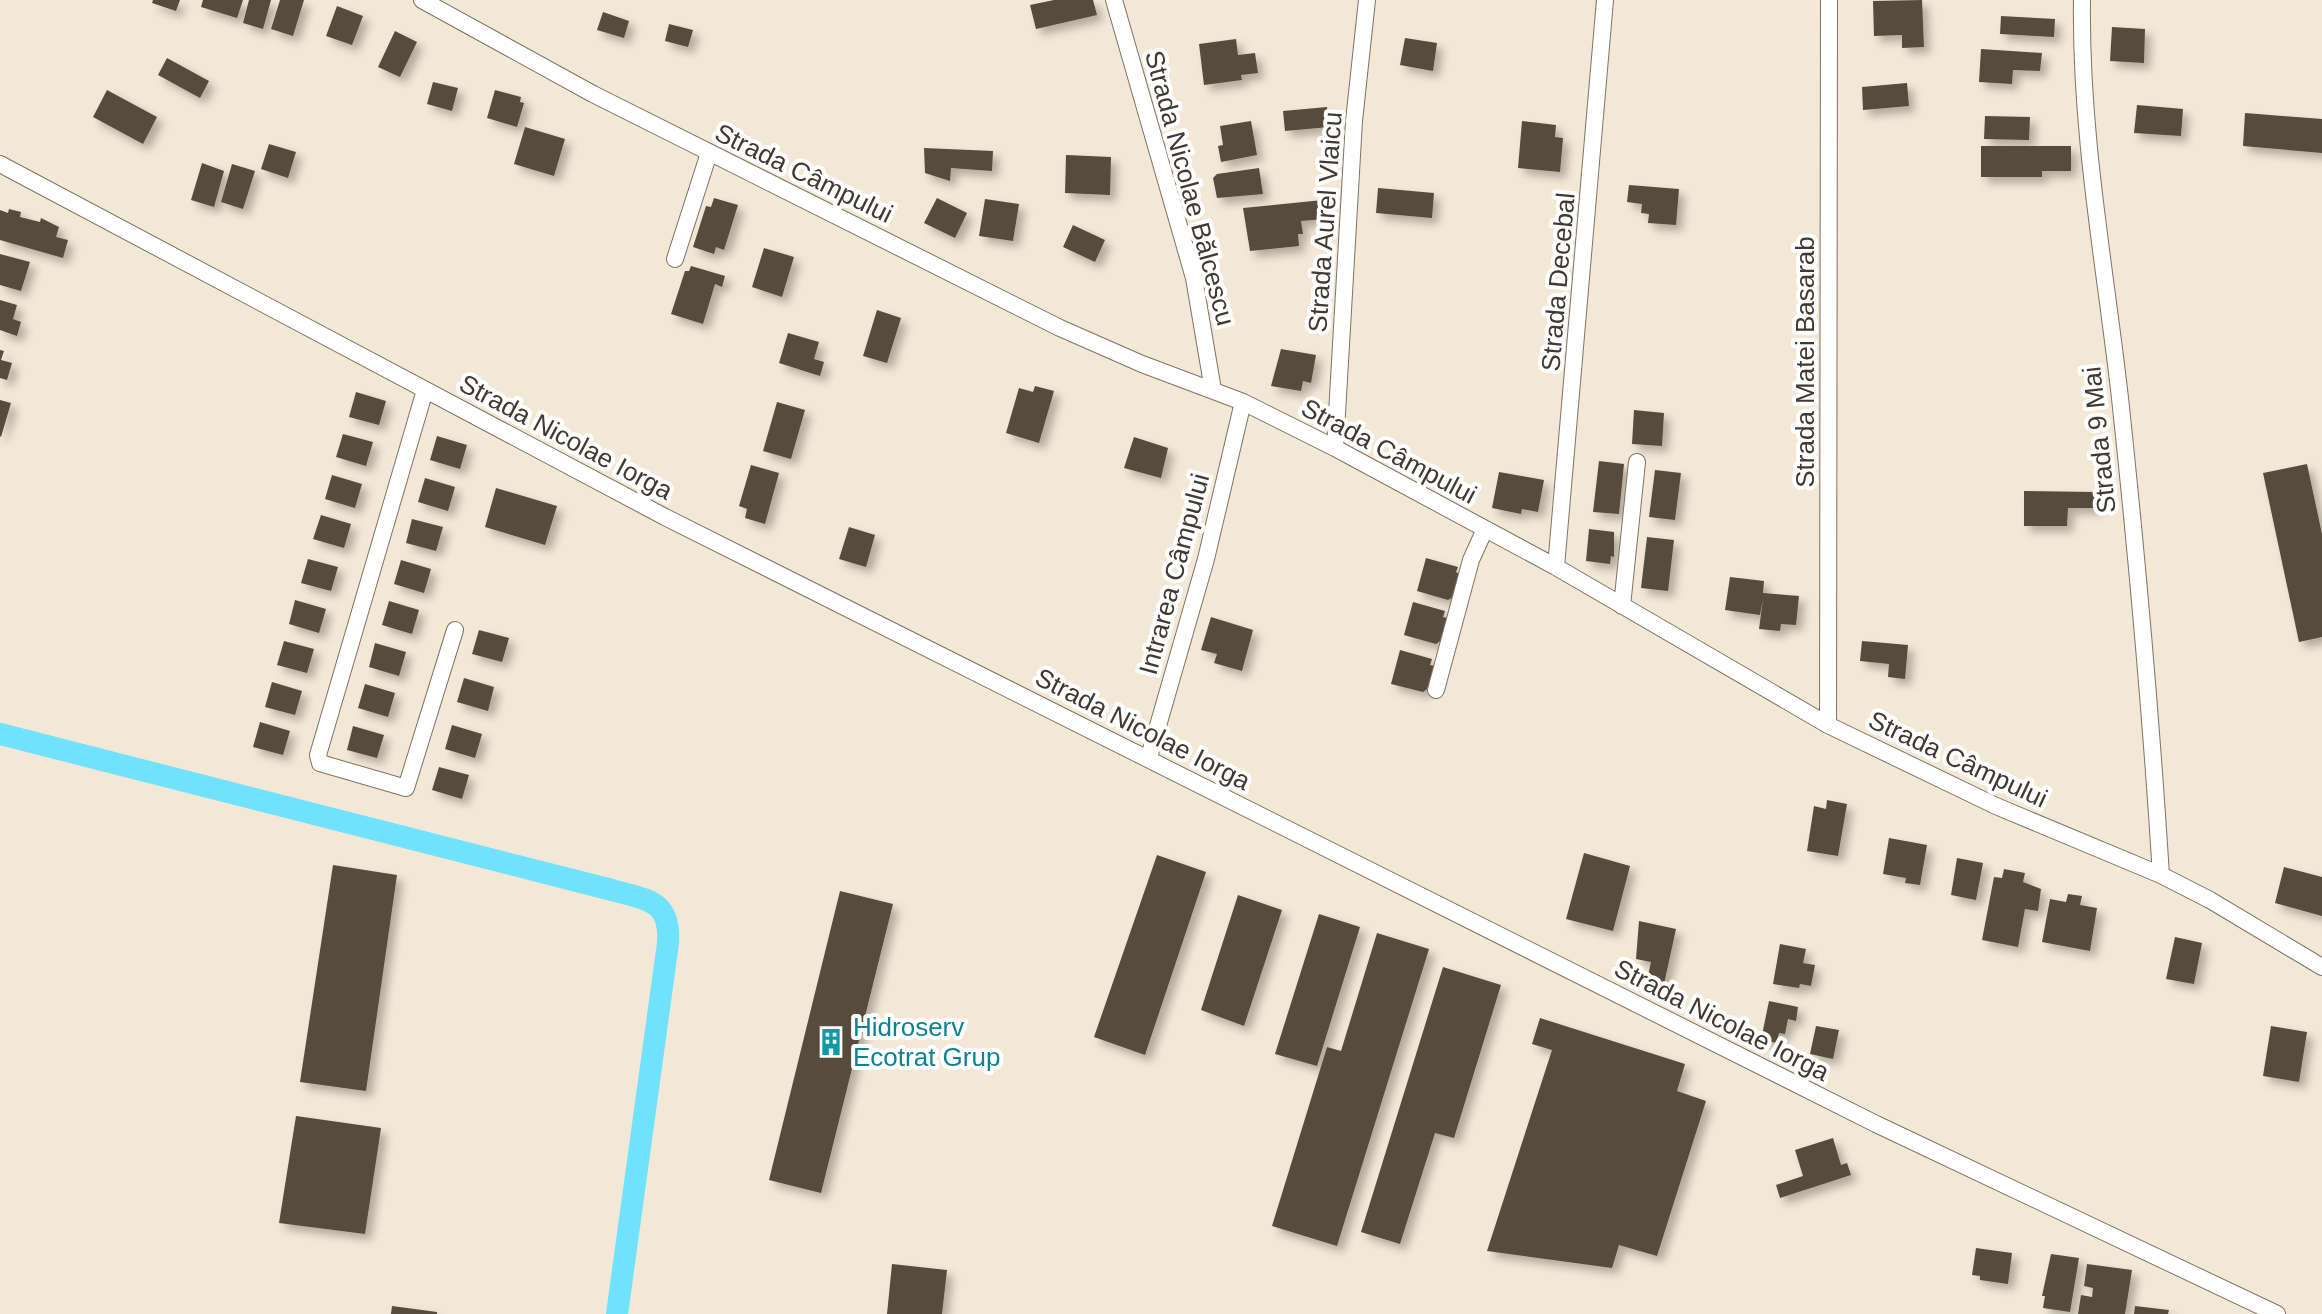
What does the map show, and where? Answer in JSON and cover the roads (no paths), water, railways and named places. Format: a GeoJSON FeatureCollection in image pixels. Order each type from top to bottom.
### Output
{"type":"FeatureCollection","features":[{"type":"Feature","properties":{"kind":"street","name":"Strada Câmpului"},"geometry":{"type":"LineString","coordinates":[[422,0],[709,153],[1060,328],[1243,402],[1335,448],[1556,567],[1828,725],[1996,806],[2161,875],[2210,900],[2322,967]]}},
{"type":"Feature","properties":{"kind":"street","name":"Strada Nicolae Bălcescu"},"geometry":{"type":"LineString","coordinates":[[1114,0],[1194,278],[1213,390]]}},
{"type":"Feature","properties":{"kind":"street","name":"Strada Aurel Vlaicu"},"geometry":{"type":"LineString","coordinates":[[1335,448],[1354,121],[1367,0]]}},
{"type":"Feature","properties":{"kind":"street","name":"Strada Decebal"},"geometry":{"type":"LineString","coordinates":[[1556,567],[1605,0]]}},
{"type":"Feature","properties":{"kind":"street","name":"Strada Matei Basarab"},"geometry":{"type":"LineString","coordinates":[[1828,725],[1829,0]]}},
{"type":"Feature","properties":{"kind":"street","name":"Strada 9 Mai"},"geometry":{"type":"LineString","coordinates":[[2082,0],[2086,142],[2120,395],[2147,660],[2161,875]]}},
{"type":"Feature","properties":{"kind":"street"},"geometry":{"type":"LineString","coordinates":[[675,259],[709,153]]}},
{"type":"Feature","properties":{"kind":"street","name":"Strada Nicolae Iorga"},"geometry":{"type":"LineString","coordinates":[[0,164],[679,524],[1876,1124],[2277,1314]]}},
{"type":"Feature","properties":{"kind":"street"},"geometry":{"type":"LineString","coordinates":[[425,390],[318,755],[320,763],[406,788],[455,630]]}},
{"type":"Feature","properties":{"kind":"street","name":"Intrarea Câmpului"},"geometry":{"type":"LineString","coordinates":[[1149,757],[1206,559],[1243,402]]}},
{"type":"Feature","properties":{"kind":"street"},"geometry":{"type":"LineString","coordinates":[[1622,606],[1637,462]]}},
{"type":"Feature","properties":{"kind":"street"},"geometry":{"type":"LineString","coordinates":[[1436,690],[1471,560],[1485,529]]}},
{"type":"Feature","properties":{"kind":"waterway"},"geometry":{"type":"LineString","coordinates":[[0,734],[612,890],[646,900],[661,910],[668,929],[668,943],[617,1314]]}},
{"type":"Feature","properties":{"kind":"place","name":"Hidroserv Ecotrat Grup"},"geometry":{"type":"Point","coordinates":[831,1042]}}]}
